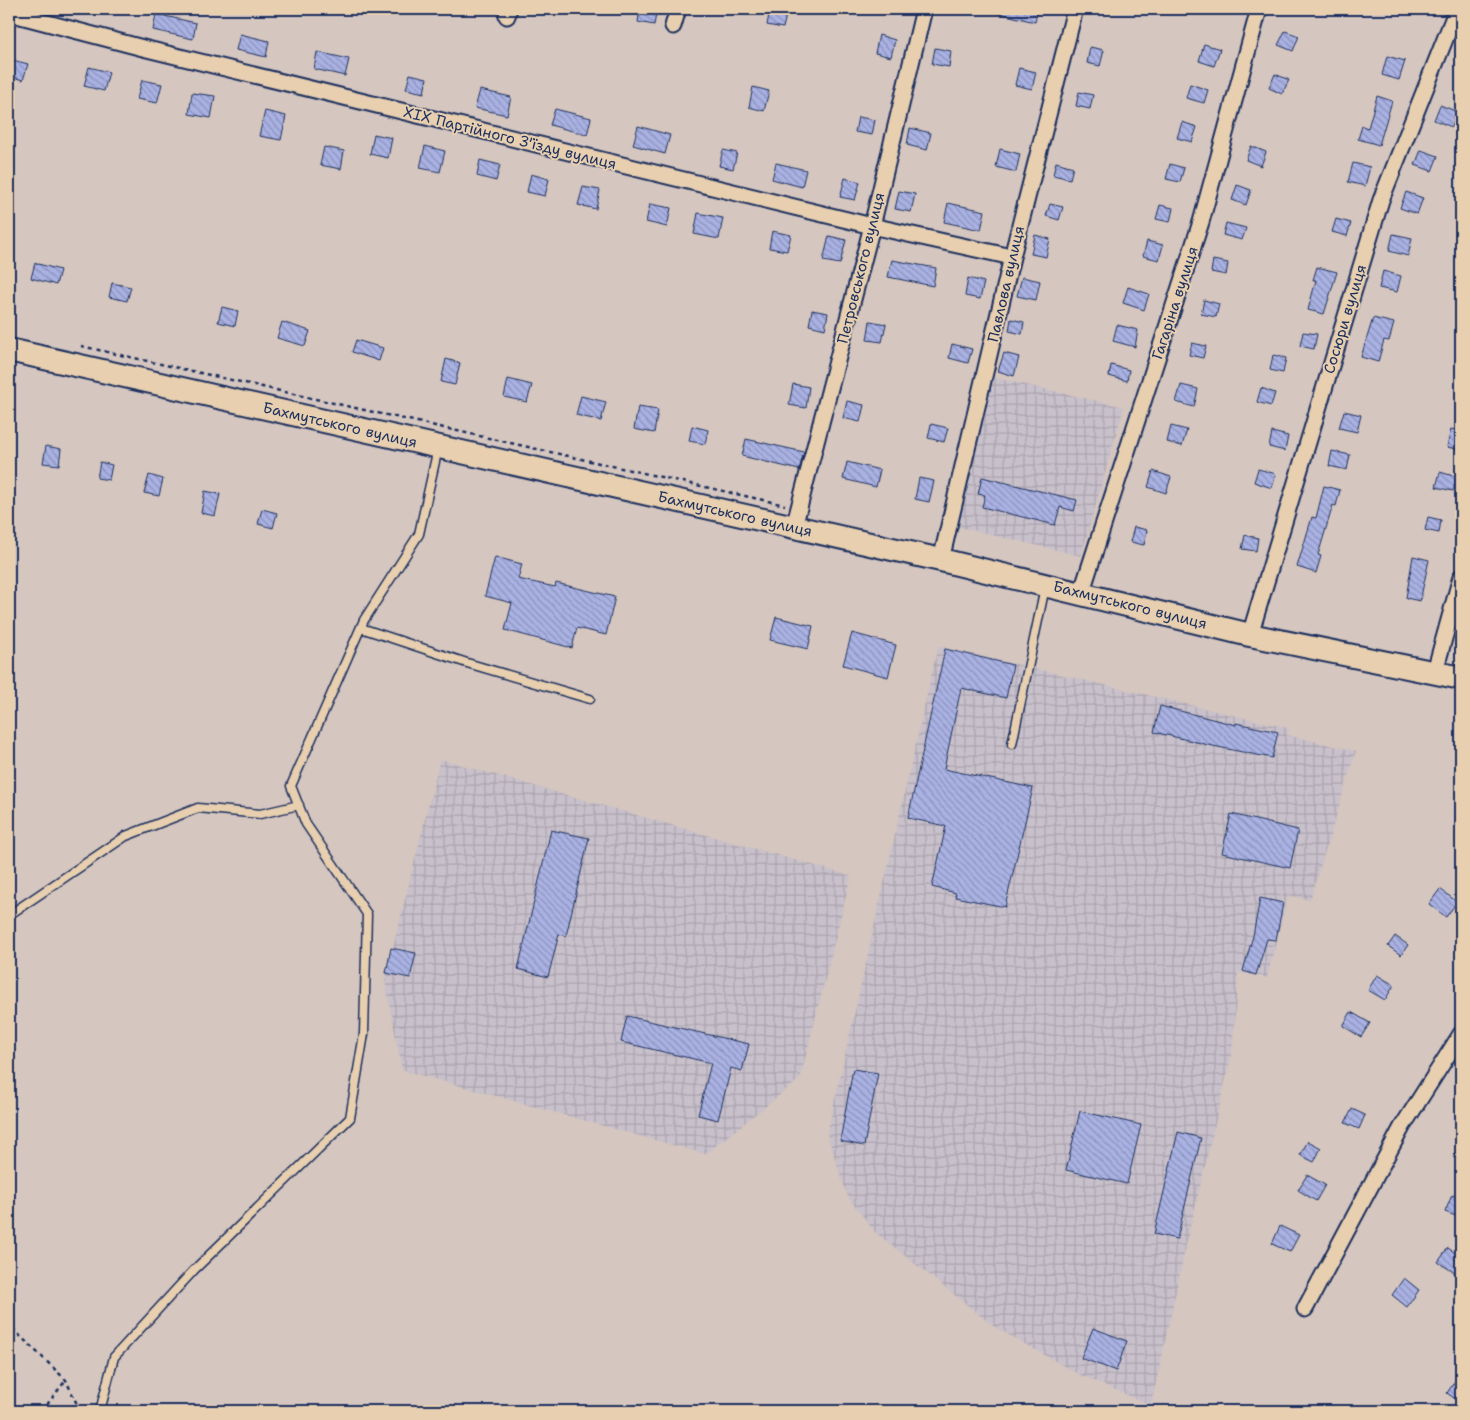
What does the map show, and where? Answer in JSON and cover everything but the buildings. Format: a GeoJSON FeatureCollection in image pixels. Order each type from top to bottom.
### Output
{"type":"FeatureCollection","features":[{"type":"Feature","properties":{"kind":"main road","name":"Бахмутського вулиця"},"geometry":{"type":"LineString","coordinates":[[9,350],[438,448],[796,517],[941,560],[1250,635],[1435,671],[1461,678]]}},
{"type":"Feature","properties":{"kind":"street"},"geometry":{"type":"LineString","coordinates":[[673,26],[678,9]]}},
{"type":"Feature","properties":{"kind":"street","name":"Петровського вулиця"},"geometry":{"type":"LineString","coordinates":[[796,517],[872,226],[924,9]]}},
{"type":"Feature","properties":{"kind":"street","name":"Павлова вулиця"},"geometry":{"type":"LineString","coordinates":[[941,560],[1012,257],[1075,9]]}},
{"type":"Feature","properties":{"kind":"street","name":"Гагаріна вулиця"},"geometry":{"type":"LineString","coordinates":[[1081,594],[1201,222],[1259,9]]}},
{"type":"Feature","properties":{"kind":"street","name":"Сосюри вулиця"},"geometry":{"type":"LineString","coordinates":[[1250,635],[1381,200],[1457,9]]}},
{"type":"Feature","properties":{"kind":"street","name":"XIX Партійного З'їзду вулиця"},"geometry":{"type":"LineString","coordinates":[[9,13],[143,48],[872,226],[1012,257]]}},
{"type":"Feature","properties":{"kind":"street"},"geometry":{"type":"LineString","coordinates":[[1435,671],[1461,576]]}},
{"type":"Feature","properties":{"kind":"street"},"geometry":{"type":"LineString","coordinates":[[1305,1309],[1402,1127],[1461,1034]]}},
{"type":"Feature","properties":{"kind":"lane"},"geometry":{"type":"LineString","coordinates":[[100,1411],[114,1357],[194,1270],[350,1118],[364,1034],[367,914],[306,824],[291,786],[361,628],[388,581],[419,534],[438,448]]}},
{"type":"Feature","properties":{"kind":"lane"},"geometry":{"type":"LineString","coordinates":[[1012,744],[1045,585]]}},
{"type":"Feature","properties":{"kind":"lane"},"geometry":{"type":"LineString","coordinates":[[361,628],[467,663],[590,699]]}},
{"type":"Feature","properties":{"kind":"lane"},"geometry":{"type":"LineString","coordinates":[[9,915],[126,836],[198,808],[260,814],[299,805]]}},
{"type":"Feature","properties":{"kind":"path"},"geometry":{"type":"LineString","coordinates":[[76,345],[796,517]]}},
{"type":"Feature","properties":{"kind":"path"},"geometry":{"type":"LineString","coordinates":[[9,1321],[15,1331],[66,1380],[80,1411]]}},
{"type":"Feature","properties":{"kind":"path"},"geometry":{"type":"LineString","coordinates":[[42,1411],[66,1380]]}},
{"type":"Feature","properties":{"kind":"shaded area"},"geometry":{"type":"Polygon","coordinates":[[[991,377],[1124,407],[1081,556],[955,526],[991,377]]]}},
{"type":"Feature","properties":{"kind":"shaded area"},"geometry":{"type":"Polygon","coordinates":[[[938,646],[1288,728],[1287,735],[1356,751],[1310,900],[1288,895],[1267,978],[1238,972],[1232,1053],[1187,1241],[1151,1405],[1078,1374],[995,1327],[875,1232],[848,1197],[827,1134],[938,646]]]}},
{"type":"Feature","properties":{"kind":"shaded area"},"geometry":{"type":"Polygon","coordinates":[[[440,759],[851,876],[800,1079],[705,1154],[402,1070],[385,980],[440,759]]]}}]}
